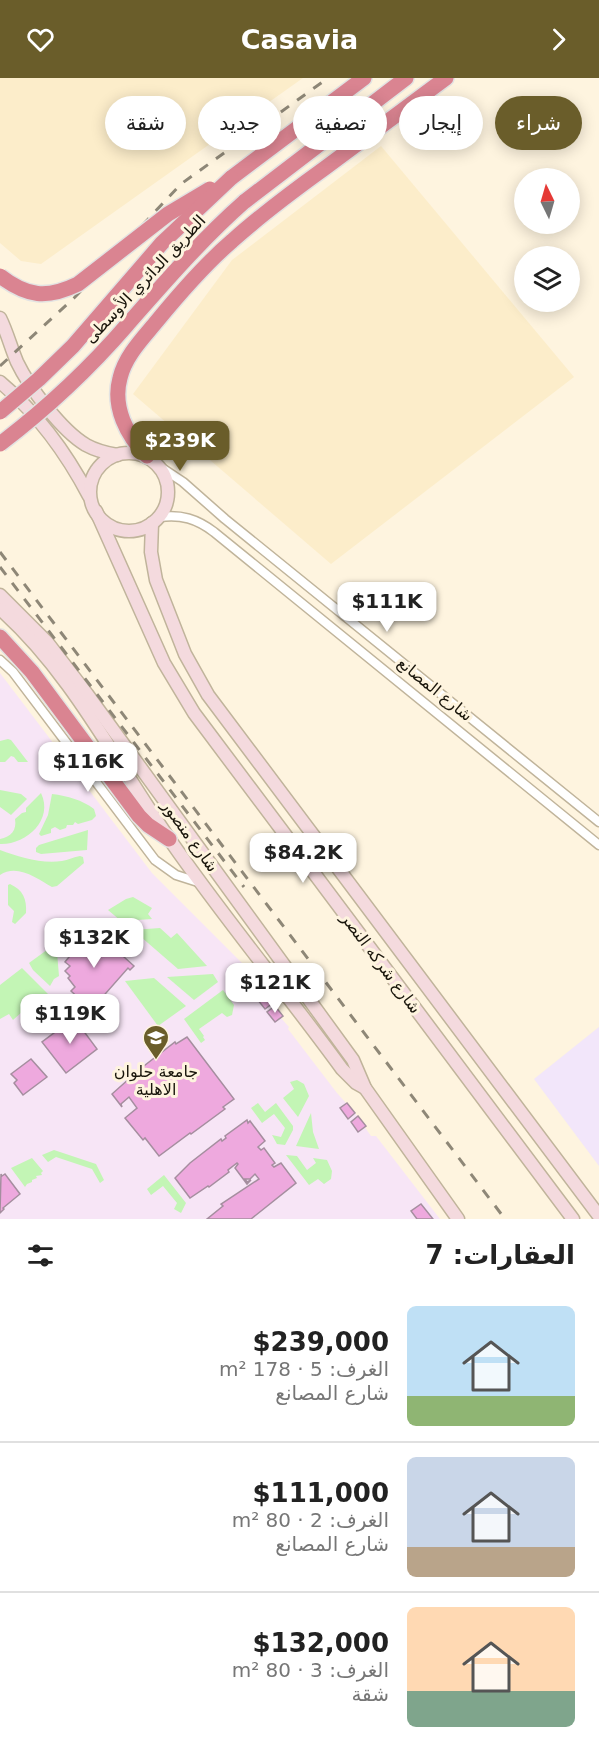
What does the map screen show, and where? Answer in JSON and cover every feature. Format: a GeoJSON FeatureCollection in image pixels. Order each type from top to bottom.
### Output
{"type":"FeatureCollection","features":[{"type":"Feature","properties":{"kind":"highway","name":"الطريق الدائري الأوسطى"},"geometry":{"type":"LineString","coordinates":[[0,412],[73,346],[162,243],[231,178],[364,78]]}},
{"type":"Feature","properties":{"kind":"highway","name":"الطريق الدائري الأوسطى"},"geometry":{"type":"LineString","coordinates":[[0,444],[56,398],[92,363],[127,326],[179,264],[244,202],[406,78]]}},
{"type":"Feature","properties":{"kind":"highway"},"geometry":{"type":"LineString","coordinates":[[153,461],[136,445],[129,433],[118,399],[120,377],[125,364],[137,346],[186,287],[232,241],[274,206],[446,78]]}},
{"type":"Feature","properties":{"kind":"highway"},"geometry":{"type":"LineString","coordinates":[[0,276],[13,286],[29,292],[45,294],[62,292],[78,284],[168,214],[231,178]]}},
{"type":"Feature","properties":{"kind":"highway"},"geometry":{"type":"LineString","coordinates":[[0,637],[32,672],[139,816],[169,839]]}},
{"type":"Feature","properties":{"kind":"street"},"geometry":{"type":"LineString","coordinates":[[0,318],[3,336],[23,372],[67,428],[84,444],[117,455]]}},
{"type":"Feature","properties":{"kind":"street"},"geometry":{"type":"LineString","coordinates":[[0,382],[36,417],[69,463],[96,511],[105,522],[118,529],[132,531],[156,520],[167,505],[169,491],[166,477],[153,461],[132,453],[117,455],[104,462],[94,474],[90,497]]}},
{"type":"Feature","properties":{"kind":"street","name":"شارع المصانع"},"geometry":{"type":"LineString","coordinates":[[153,461],[183,482],[225,519],[599,822]]}},
{"type":"Feature","properties":{"kind":"street","name":"شارع شركه النصر"},"geometry":{"type":"LineString","coordinates":[[96,511],[160,655],[194,713],[573,1219]]}},
{"type":"Feature","properties":{"kind":"street","name":"شارع المصانع"},"geometry":{"type":"LineString","coordinates":[[156,520],[182,516],[204,525],[599,845]]}},
{"type":"Feature","properties":{"kind":"street","name":"شارع شركه النصر"},"geometry":{"type":"LineString","coordinates":[[156,520],[151,552],[156,580],[185,654],[208,695],[599,1216]]}},
{"type":"Feature","properties":{"kind":"street","name":"شارع منصور"},"geometry":{"type":"LineString","coordinates":[[0,595],[35,629],[68,669],[353,1060],[365,1088],[458,1219]]}},
{"type":"Feature","properties":{"kind":"street","name":"شارع منصور"},"geometry":{"type":"LineString","coordinates":[[0,609],[38,648],[80,701],[169,839],[201,884],[342,1069],[356,1083],[365,1088]]}},
{"type":"Feature","properties":{"kind":"street"},"geometry":{"type":"LineString","coordinates":[[0,660],[13,672],[154,860],[176,875],[201,884]]}},
{"type":"Feature","properties":{"kind":"street"},"geometry":{"type":"LineString","coordinates":[[414,693],[424,681]]}},
{"type":"Feature","properties":{"kind":"shaded area"},"geometry":{"type":"Polygon","coordinates":[[[0,78],[303,78],[278,96],[198,96],[198,150],[202,150],[41,264],[21,261],[0,243],[0,78]]]}},
{"type":"Feature","properties":{"kind":"shaded area"},"geometry":{"type":"Polygon","coordinates":[[[376,150],[384,150],[514,305],[514,312],[520,312],[574,377],[331,564],[133,394],[232,260],[376,150]]]}},
{"type":"Feature","properties":{"kind":"shaded area","name":"جامعة حلوان الاهلية"},"geometry":{"type":"Polygon","coordinates":[[[0,673],[152,873],[243,964],[254,983],[283,1016],[281,1018],[289,1027],[288,1029],[337,1093],[371,1136],[376,1136],[440,1219],[0,1219],[0,673]]]}},
{"type":"Feature","properties":{"kind":"shaded area"},"geometry":{"type":"Polygon","coordinates":[[[599,1027],[599,1166],[534,1079],[599,1027]]]}},
{"type":"Feature","properties":{"kind":"green space"},"geometry":{"type":"Polygon","coordinates":[[[8,739],[28,762],[18,762],[11,756],[5,762],[0,762],[0,741],[8,739]]]}},
{"type":"Feature","properties":{"kind":"green space"},"geometry":{"type":"Polygon","coordinates":[[[0,790],[21,794],[27,799],[11,815],[0,807],[0,790]]]}},
{"type":"Feature","properties":{"kind":"green space"},"geometry":{"type":"Polygon","coordinates":[[[41,793],[44,812],[35,829],[19,840],[0,844],[0,839],[7,837],[14,830],[15,819],[26,812],[26,808],[41,793]]]}},
{"type":"Feature","properties":{"kind":"green space"},"geometry":{"type":"Polygon","coordinates":[[[52,794],[85,803],[94,809],[96,816],[92,820],[78,824],[75,822],[60,830],[55,827],[51,829],[51,833],[41,836],[39,834],[48,815],[52,794]]]}},
{"type":"Feature","properties":{"kind":"green space"},"geometry":{"type":"Polygon","coordinates":[[[88,830],[87,850],[41,854],[36,852],[39,845],[88,830]]]}},
{"type":"Feature","properties":{"kind":"green space"},"geometry":{"type":"Polygon","coordinates":[[[0,850],[46,862],[80,856],[83,857],[84,863],[57,886],[52,887],[20,871],[0,875],[0,850]]]}},
{"type":"Feature","properties":{"kind":"green space"},"geometry":{"type":"Polygon","coordinates":[[[10,884],[21,892],[26,903],[26,913],[15,924],[12,922],[14,911],[8,905],[8,885],[10,884]]]}},
{"type":"Feature","properties":{"kind":"green space"},"geometry":{"type":"Polygon","coordinates":[[[133,897],[152,908],[148,914],[152,919],[121,921],[108,910],[133,897]]]}},
{"type":"Feature","properties":{"kind":"green space"},"geometry":{"type":"Polygon","coordinates":[[[160,928],[171,938],[177,933],[207,966],[178,969],[133,930],[160,928]]]}},
{"type":"Feature","properties":{"kind":"green space"},"geometry":{"type":"Polygon","coordinates":[[[51,947],[57,952],[59,976],[50,986],[29,963],[51,947]]]}},
{"type":"Feature","properties":{"kind":"green space"},"geometry":{"type":"Polygon","coordinates":[[[22,968],[48,994],[45,997],[53,1007],[35,1022],[23,1011],[13,1020],[9,1014],[0,1019],[0,985],[22,968]]]}},
{"type":"Feature","properties":{"kind":"green space"},"geometry":{"type":"Polygon","coordinates":[[[213,974],[218,982],[194,1000],[167,977],[213,974]]]}},
{"type":"Feature","properties":{"kind":"green space"},"geometry":{"type":"Polygon","coordinates":[[[154,978],[186,1006],[158,1026],[125,981],[154,978]]]}},
{"type":"Feature","properties":{"kind":"green space"},"geometry":{"type":"Polygon","coordinates":[[[223,990],[234,1005],[232,1015],[227,1017],[222,1013],[199,1029],[205,1040],[201,1043],[184,1019],[223,990]]]}},
{"type":"Feature","properties":{"kind":"green space"},"geometry":{"type":"Polygon","coordinates":[[[297,1080],[304,1084],[309,1096],[298,1117],[283,1098],[294,1089],[290,1082],[297,1080]]]}},
{"type":"Feature","properties":{"kind":"green space"},"geometry":{"type":"Polygon","coordinates":[[[258,1103],[265,1112],[276,1103],[293,1126],[285,1145],[277,1144],[272,1135],[281,1137],[285,1128],[274,1114],[262,1123],[251,1108],[258,1103]]]}},
{"type":"Feature","properties":{"kind":"green space"},"geometry":{"type":"Polygon","coordinates":[[[311,1113],[313,1132],[319,1149],[296,1146],[311,1113]]]}},
{"type":"Feature","properties":{"kind":"green space"},"geometry":{"type":"Polygon","coordinates":[[[54,1150],[96,1164],[104,1180],[100,1183],[92,1169],[56,1157],[48,1162],[42,1155],[54,1150]]]}},
{"type":"Feature","properties":{"kind":"green space"},"geometry":{"type":"Polygon","coordinates":[[[286,1155],[297,1156],[307,1170],[316,1163],[313,1158],[327,1160],[332,1171],[331,1179],[324,1184],[318,1179],[309,1185],[286,1155]]]}},
{"type":"Feature","properties":{"kind":"green space"},"geometry":{"type":"Polygon","coordinates":[[[32,1158],[43,1171],[42,1175],[36,1176],[37,1178],[25,1187],[11,1168],[32,1158]]]}},
{"type":"Feature","properties":{"kind":"green space"},"geometry":{"type":"Polygon","coordinates":[[[164,1175],[186,1203],[181,1213],[174,1209],[177,1203],[163,1186],[151,1195],[147,1189],[164,1175]]]}},
{"type":"Feature","properties":{"kind":"building"},"geometry":{"type":"Polygon","coordinates":[[[103,938],[134,966],[130,970],[128,968],[99,1001],[97,999],[93,1003],[89,999],[84,1003],[71,991],[75,987],[65,971],[70,966],[65,962],[69,957],[64,953],[70,942],[73,945],[77,940],[81,944],[85,940],[89,944],[94,939],[98,943],[103,938]]]}},
{"type":"Feature","properties":{"kind":"building"},"geometry":{"type":"Polygon","coordinates":[[[265,993],[273,1003],[265,1009],[257,999],[265,993]]]}},
{"type":"Feature","properties":{"kind":"building"},"geometry":{"type":"Polygon","coordinates":[[[275,1006],[283,1016],[275,1022],[267,1012],[275,1006]]]}},
{"type":"Feature","properties":{"kind":"building"},"geometry":{"type":"Polygon","coordinates":[[[74,1018],[97,1049],[66,1073],[42,1042],[74,1018]]]}},
{"type":"Feature","properties":{"kind":"building"},"geometry":{"type":"Polygon","coordinates":[[[187,1037],[234,1099],[223,1107],[225,1109],[159,1156],[125,1118],[137,1108],[129,1097],[121,1104],[122,1107],[112,1094],[175,1042],[176,1044],[187,1037]]]}},
{"type":"Feature","properties":{"kind":"building"},"geometry":{"type":"Polygon","coordinates":[[[31,1059],[47,1077],[23,1095],[14,1083],[17,1080],[11,1074],[31,1059]]]}},
{"type":"Feature","properties":{"kind":"building"},"geometry":{"type":"Polygon","coordinates":[[[347,1103],[355,1113],[348,1119],[340,1108],[347,1103]]]}},
{"type":"Feature","properties":{"kind":"building"},"geometry":{"type":"Polygon","coordinates":[[[358,1116],[366,1126],[358,1132],[351,1122],[358,1116]]]}},
{"type":"Feature","properties":{"kind":"building"},"geometry":{"type":"Polygon","coordinates":[[[247,1120],[265,1141],[258,1147],[261,1150],[264,1148],[275,1163],[272,1165],[274,1167],[281,1163],[296,1183],[251,1219],[207,1219],[223,1206],[221,1204],[259,1179],[255,1174],[250,1179],[245,1179],[247,1182],[251,1180],[247,1184],[235,1168],[237,1163],[209,1187],[190,1198],[175,1178],[190,1163],[247,1120]]]}},
{"type":"Feature","properties":{"kind":"building"},"geometry":{"type":"Polygon","coordinates":[[[1,1174],[2,1176],[5,1174],[20,1194],[0,1213],[1,1174]]]}},
{"type":"Feature","properties":{"kind":"building"},"geometry":{"type":"Polygon","coordinates":[[[421,1204],[433,1219],[417,1219],[411,1211],[421,1204]]]}},
{"type":"Feature","properties":{"kind":"railway"},"geometry":{"type":"LineString","coordinates":[[0,366],[75,297],[181,184],[328,78]]}},
{"type":"Feature","properties":{"kind":"railway"},"geometry":{"type":"LineString","coordinates":[[0,552],[505,1219]]}},
{"type":"Feature","properties":{"kind":"railway"},"geometry":{"type":"LineString","coordinates":[[0,567],[244,887]]}},
{"type":"Feature","properties":{"kind":"place","name":"جامعة حلوان الاهلية"},"geometry":{"type":"Point","coordinates":[156,1061]}}]}
